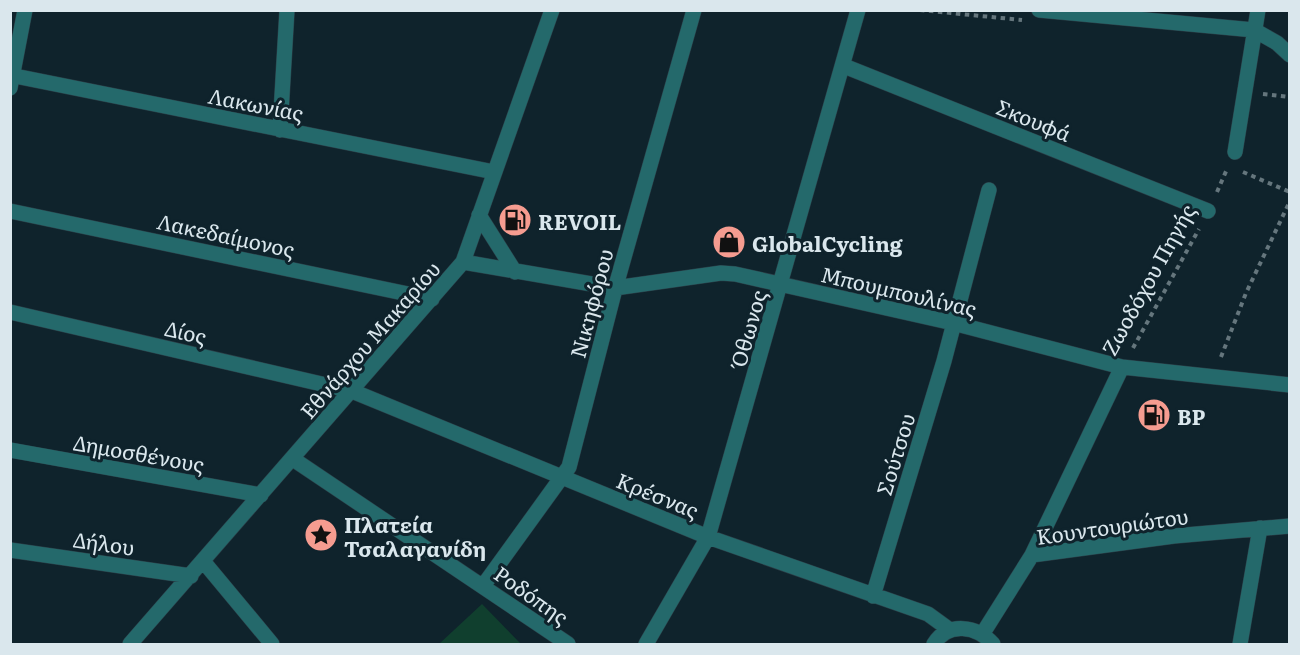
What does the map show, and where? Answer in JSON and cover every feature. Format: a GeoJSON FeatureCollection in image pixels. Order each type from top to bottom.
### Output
{"type":"FeatureCollection","features":[{"type":"Feature","properties":{"kind":"street"},"geometry":{"type":"LineString","coordinates":[[12,79],[25,10]]}},
{"type":"Feature","properties":{"kind":"street"},"geometry":{"type":"LineString","coordinates":[[280,130],[287,10]]}},
{"type":"Feature","properties":{"kind":"street","name":"Εθνάρχου Μακαρίου"},"geometry":{"type":"LineString","coordinates":[[130,645],[463,262],[552,10]]}},
{"type":"Feature","properties":{"kind":"street","name":"Νικηφόρου"},"geometry":{"type":"LineString","coordinates":[[483,586],[569,467],[615,288],[694,10]]}},
{"type":"Feature","properties":{"kind":"street","name":"Όθωνος"},"geometry":{"type":"LineString","coordinates":[[646,645],[708,537],[844,66],[858,10]]}},
{"type":"Feature","properties":{"kind":"street"},"geometry":{"type":"LineString","coordinates":[[1039,10],[1254,30],[1277,43],[1290,55]]}},
{"type":"Feature","properties":{"kind":"street"},"geometry":{"type":"LineString","coordinates":[[1232,159],[1258,10]]}},
{"type":"Feature","properties":{"kind":"street","name":"Σκουφά"},"geometry":{"type":"LineString","coordinates":[[844,66],[1208,211]]}},
{"type":"Feature","properties":{"kind":"street","name":"Λακωνίας"},"geometry":{"type":"LineString","coordinates":[[12,79],[494,172]]}},
{"type":"Feature","properties":{"kind":"street","name":"Σούτσου"},"geometry":{"type":"LineString","coordinates":[[873,596],[954,323],[989,190]]}},
{"type":"Feature","properties":{"kind":"street","name":"Λακεδαίμονος"},"geometry":{"type":"LineString","coordinates":[[10,211],[432,299]]}},
{"type":"Feature","properties":{"kind":"street"},"geometry":{"type":"LineString","coordinates":[[479,215],[515,272]]}},
{"type":"Feature","properties":{"kind":"street","name":"Μπουμπουλίνας"},"geometry":{"type":"LineString","coordinates":[[463,262],[615,288],[722,273],[954,323],[1122,367],[1290,385]]}},
{"type":"Feature","properties":{"kind":"street","name":"Δίος"},"geometry":{"type":"LineString","coordinates":[[10,312],[352,391]]}},
{"type":"Feature","properties":{"kind":"street","name":"Ζωοδόχου Πηγής"},"geometry":{"type":"LineString","coordinates":[[1032,555],[1122,367]]}},
{"type":"Feature","properties":{"kind":"street","name":"Κρέσνας"},"geometry":{"type":"LineString","coordinates":[[352,391],[708,537],[928,614],[950,630]]}},
{"type":"Feature","properties":{"kind":"street","name":"Δημοσθένους"},"geometry":{"type":"LineString","coordinates":[[10,450],[261,495]]}},
{"type":"Feature","properties":{"kind":"street","name":"Ροδόπης"},"geometry":{"type":"LineString","coordinates":[[293,459],[568,645]]}},
{"type":"Feature","properties":{"kind":"street","name":"Κουντουριώτου"},"geometry":{"type":"LineString","coordinates":[[988,639],[1032,555],[1174,536],[1290,526]]}},
{"type":"Feature","properties":{"kind":"street"},"geometry":{"type":"LineString","coordinates":[[1240,645],[1260,528]]}},
{"type":"Feature","properties":{"kind":"street","name":"Δήλου"},"geometry":{"type":"LineString","coordinates":[[10,550],[191,576]]}},
{"type":"Feature","properties":{"kind":"street"},"geometry":{"type":"LineString","coordinates":[[203,561],[272,645]]}},
{"type":"Feature","properties":{"kind":"street"},"geometry":{"type":"LineString","coordinates":[[934,645],[937,639],[950,630],[967,628],[988,639]]}},
{"type":"Feature","properties":{"kind":"path"},"geometry":{"type":"LineString","coordinates":[[1232,159],[1290,192]]}},
{"type":"Feature","properties":{"kind":"path","name":"Ζωοδόχου Πηγής"},"geometry":{"type":"LineString","coordinates":[[1122,367],[1208,211],[1232,159]]}},
{"type":"Feature","properties":{"kind":"path"},"geometry":{"type":"LineString","coordinates":[[1213,377],[1246,293],[1290,201]]}},
{"type":"Feature","properties":{"kind":"green space"},"geometry":{"type":"Polygon","coordinates":[[[482,604],[521,644],[439,644],[482,604]]]}},
{"type":"Feature","properties":{"kind":"place","name":"REVOIL"},"geometry":{"type":"Point","coordinates":[515,220]}},
{"type":"Feature","properties":{"kind":"place","name":"GlobalCycling"},"geometry":{"type":"Point","coordinates":[729,242]}},
{"type":"Feature","properties":{"kind":"place","name":"BP"},"geometry":{"type":"Point","coordinates":[1154,415]}},
{"type":"Feature","properties":{"kind":"place","name":"Πλατεία Τσαλαγανίδη"},"geometry":{"type":"Point","coordinates":[321,535]}}]}
